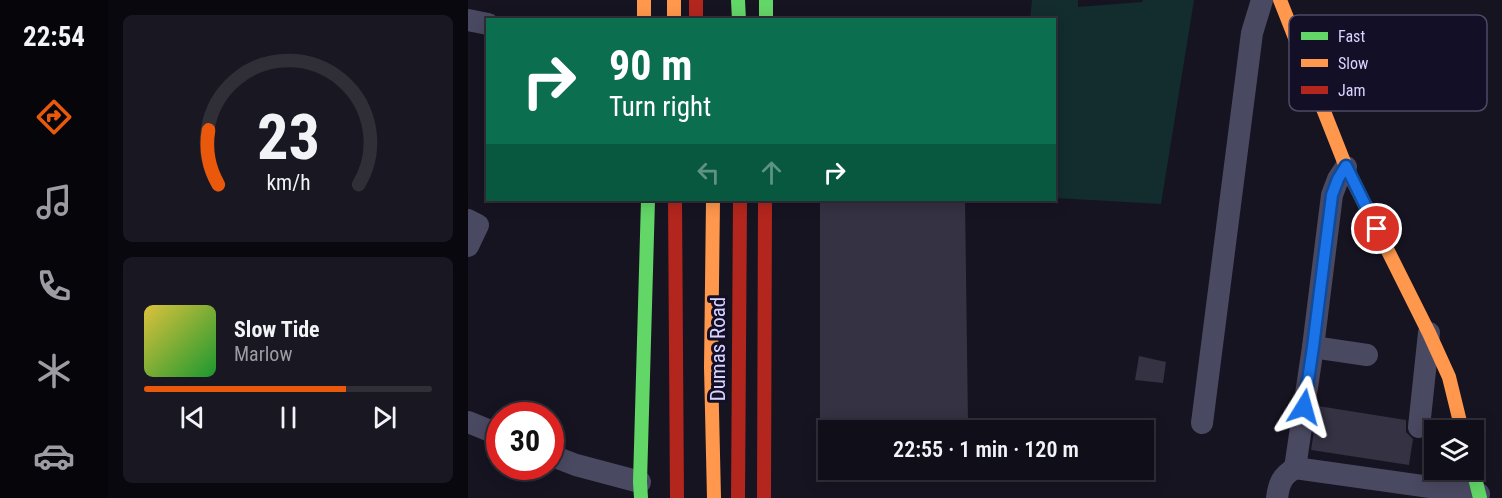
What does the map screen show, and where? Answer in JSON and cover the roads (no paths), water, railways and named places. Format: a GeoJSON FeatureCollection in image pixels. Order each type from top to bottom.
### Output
{"type":"FeatureCollection","features":[{"type":"Feature","properties":{"kind":"street"},"geometry":{"type":"LineString","coordinates":[[644,0],[644,18]]}},
{"type":"Feature","properties":{"kind":"street"},"geometry":{"type":"LineString","coordinates":[[674,0],[674,18]]}},
{"type":"Feature","properties":{"kind":"street"},"geometry":{"type":"LineString","coordinates":[[696,0],[696,18]]}},
{"type":"Feature","properties":{"kind":"street"},"geometry":{"type":"LineString","coordinates":[[738,0],[739,18]]}},
{"type":"Feature","properties":{"kind":"street"},"geometry":{"type":"LineString","coordinates":[[766,0],[766,18]]}},
{"type":"Feature","properties":{"kind":"street"},"geometry":{"type":"LineString","coordinates":[[1202,423],[1252,33],[1262,0]]}},
{"type":"Feature","properties":{"kind":"street"},"geometry":{"type":"LineString","coordinates":[[1280,0],[1289,23]]}},
{"type":"Feature","properties":{"kind":"street"},"geometry":{"type":"LineString","coordinates":[[468,20],[486,24]]}},
{"type":"Feature","properties":{"kind":"street"},"geometry":{"type":"LineString","coordinates":[[1324,111],[1346,166],[1449,377],[1460,420]]}},
{"type":"Feature","properties":{"kind":"street"},"geometry":{"type":"LineString","coordinates":[[1295,468],[1332,195],[1346,166]]}},
{"type":"Feature","properties":{"kind":"street"},"geometry":{"type":"LineString","coordinates":[[564,460],[641,490],[648,201]]}},
{"type":"Feature","properties":{"kind":"street","name":"Dumas Road"},"geometry":{"type":"LineString","coordinates":[[675,201],[677,498]]}},
{"type":"Feature","properties":{"kind":"street"},"geometry":{"type":"LineString","coordinates":[[713,201],[711,367],[714,498]]}},
{"type":"Feature","properties":{"kind":"street","name":"Dumas Road"},"geometry":{"type":"LineString","coordinates":[[738,498],[740,201]]}},
{"type":"Feature","properties":{"kind":"street"},"geometry":{"type":"LineString","coordinates":[[764,498],[765,201]]}},
{"type":"Feature","properties":{"kind":"street"},"geometry":{"type":"LineString","coordinates":[[468,220],[478,225],[468,246]]}},
{"type":"Feature","properties":{"kind":"street"},"geometry":{"type":"LineString","coordinates":[[1419,427],[1429,333]]}},
{"type":"Feature","properties":{"kind":"street"},"geometry":{"type":"LineString","coordinates":[[1313,347],[1367,355]]}},
{"type":"Feature","properties":{"kind":"street"},"geometry":{"type":"LineString","coordinates":[[468,422],[486,429]]}},
{"type":"Feature","properties":{"kind":"street"},"geometry":{"type":"LineString","coordinates":[[1277,498],[1285,474],[1295,468],[1480,496],[1476,480]]}}]}
